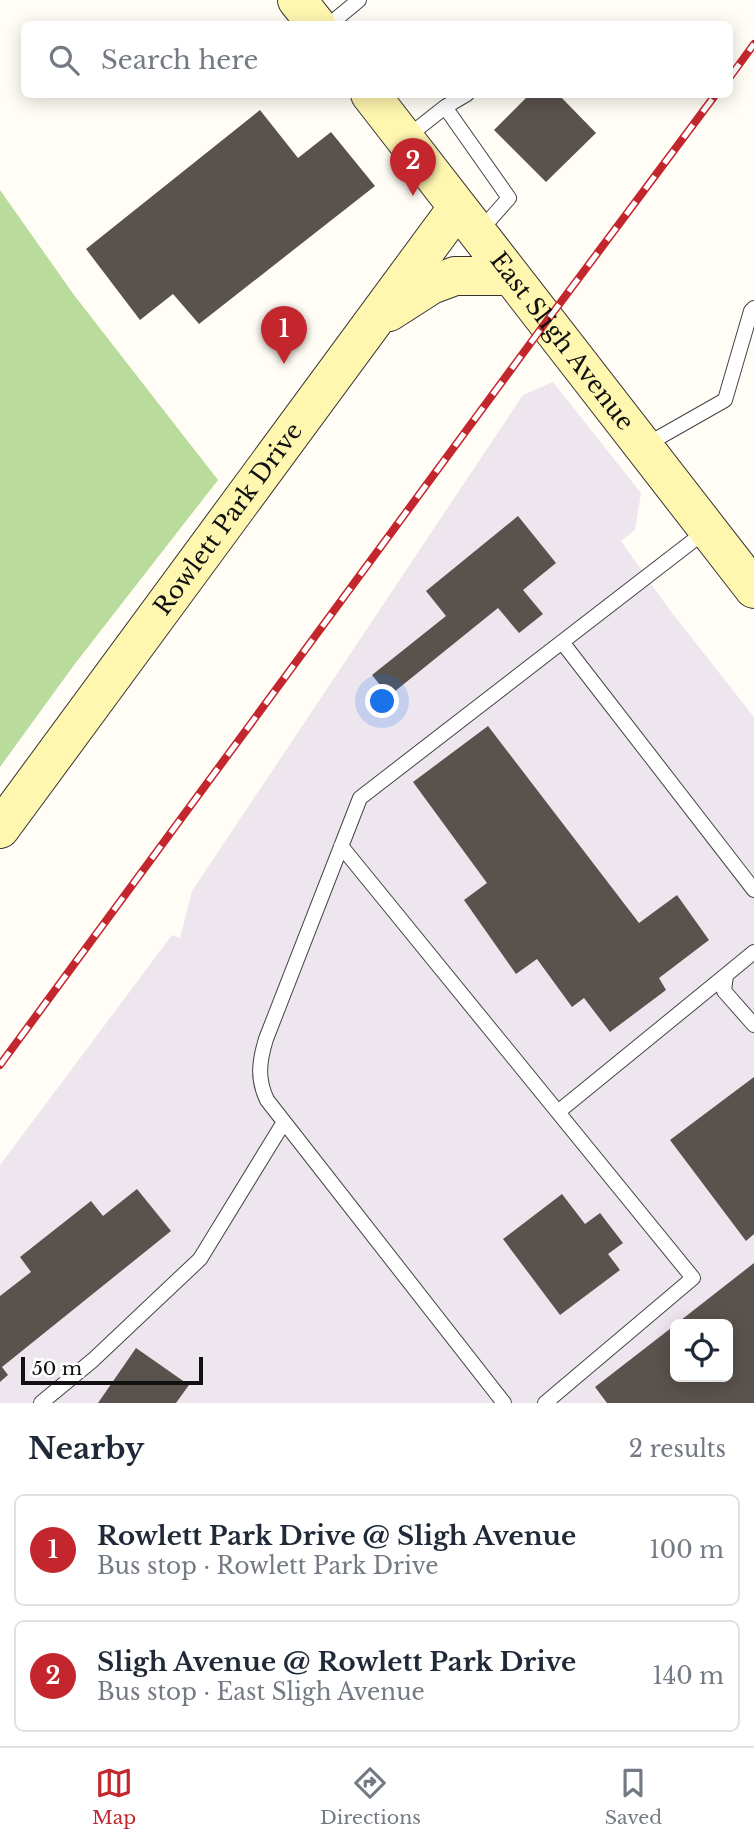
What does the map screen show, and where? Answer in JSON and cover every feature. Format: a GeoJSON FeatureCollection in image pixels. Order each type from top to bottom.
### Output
{"type":"FeatureCollection","features":[{"type":"Feature","properties":{"kind":"street"},"geometry":{"type":"LineString","coordinates":[[297,0],[314,21]]}},
{"type":"Feature","properties":{"kind":"street","name":"East Sligh Avenue"},"geometry":{"type":"LineString","coordinates":[[373,98],[754,589]]}},
{"type":"Feature","properties":{"kind":"street","name":"Rowlett Park Drive"},"geometry":{"type":"LineString","coordinates":[[0,829],[373,322],[467,221]]}},
{"type":"Feature","properties":{"kind":"street"},"geometry":{"type":"LineString","coordinates":[[373,322],[431,285],[455,276],[510,276]]}},
{"type":"Feature","properties":{"kind":"lane"},"geometry":{"type":"LineString","coordinates":[[334,21],[359,0]]}},
{"type":"Feature","properties":{"kind":"lane"},"geometry":{"type":"LineString","coordinates":[[404,139],[460,98]]}},
{"type":"Feature","properties":{"kind":"lane"},"geometry":{"type":"LineString","coordinates":[[445,107],[509,198],[467,221]]}},
{"type":"Feature","properties":{"kind":"lane"},"geometry":{"type":"LineString","coordinates":[[643,446],[725,400],[754,308]]}},
{"type":"Feature","properties":{"kind":"lane"},"geometry":{"type":"LineString","coordinates":[[504,1403],[267,1100],[262,1089],[260,1061],[360,798],[708,529]]}},
{"type":"Feature","properties":{"kind":"lane"},"geometry":{"type":"LineString","coordinates":[[562,642],[754,890]]}},
{"type":"Feature","properties":{"kind":"lane"},"geometry":{"type":"LineString","coordinates":[[341,846],[693,1278],[545,1403]]}},
{"type":"Feature","properties":{"kind":"lane"},"geometry":{"type":"LineString","coordinates":[[558,1112],[754,952]]}},
{"type":"Feature","properties":{"kind":"lane"},"geometry":{"type":"LineString","coordinates":[[726,975],[724,991],[754,1025]]}},
{"type":"Feature","properties":{"kind":"lane"},"geometry":{"type":"LineString","coordinates":[[41,1403],[93,1360],[200,1259],[284,1122]]}},
{"type":"Feature","properties":{"kind":"shaded area"},"geometry":{"type":"Polygon","coordinates":[[[553,382],[641,493],[635,530],[621,541],[669,609],[754,717],[754,1403],[0,1403],[0,1165],[172,935],[180,938],[192,891],[523,395],[553,382]]]}},
{"type":"Feature","properties":{"kind":"green space"},"geometry":{"type":"Polygon","coordinates":[[[0,190],[74,295],[218,480],[74,665],[0,767],[0,190]]]}},
{"type":"Feature","properties":{"kind":"building"},"geometry":{"type":"Polygon","coordinates":[[[526,98],[562,98],[596,133],[546,182],[494,130],[526,98]]]}},
{"type":"Feature","properties":{"kind":"building"},"geometry":{"type":"Polygon","coordinates":[[[260,110],[298,158],[331,132],[375,186],[199,324],[173,294],[140,320],[86,249],[260,110]]]}},
{"type":"Feature","properties":{"kind":"building"},"geometry":{"type":"Polygon","coordinates":[[[518,516],[556,563],[523,590],[543,614],[519,633],[498,608],[389,696],[372,675],[446,616],[426,591],[518,516]]]}},
{"type":"Feature","properties":{"kind":"building"},"geometry":{"type":"Polygon","coordinates":[[[488,726],[639,923],[677,895],[709,940],[659,978],[666,990],[610,1032],[584,998],[572,1007],[537,959],[516,974],[464,900],[487,883],[413,782],[488,726]]]}},
{"type":"Feature","properties":{"kind":"building"},"geometry":{"type":"Polygon","coordinates":[[[754,1077],[754,1234],[746,1241],[670,1140],[754,1077]]]}},
{"type":"Feature","properties":{"kind":"building"},"geometry":{"type":"Polygon","coordinates":[[[137,1189],[171,1231],[2,1367],[8,1375],[0,1382],[0,1296],[31,1272],[20,1257],[91,1201],[103,1216],[137,1189]]]}},
{"type":"Feature","properties":{"kind":"building"},"geometry":{"type":"Polygon","coordinates":[[[562,1194],[585,1224],[600,1213],[623,1243],[608,1254],[620,1270],[560,1315],[503,1239],[562,1194]]]}},
{"type":"Feature","properties":{"kind":"building"},"geometry":{"type":"Polygon","coordinates":[[[754,1263],[754,1403],[607,1403],[595,1387],[670,1329],[670,1382],[733,1382],[733,1319],[682,1319],[754,1263]]]}},
{"type":"Feature","properties":{"kind":"building"},"geometry":{"type":"Polygon","coordinates":[[[136,1348],[189,1385],[176,1403],[98,1403],[136,1348]]]}},
{"type":"Feature","properties":{"kind":"railway"},"geometry":{"type":"LineString","coordinates":[[733,73],[754,44]]}},
{"type":"Feature","properties":{"kind":"railway"},"geometry":{"type":"LineString","coordinates":[[0,1065],[713,98]]}},
{"type":"Feature","properties":{"kind":"place","name":"Sligh Avenue @ Rowlett Park Drive"},"geometry":{"type":"Point","coordinates":[413,196]}},
{"type":"Feature","properties":{"kind":"place","name":"Rowlett Park Drive @ Sligh Avenue"},"geometry":{"type":"Point","coordinates":[284,364]}}]}
